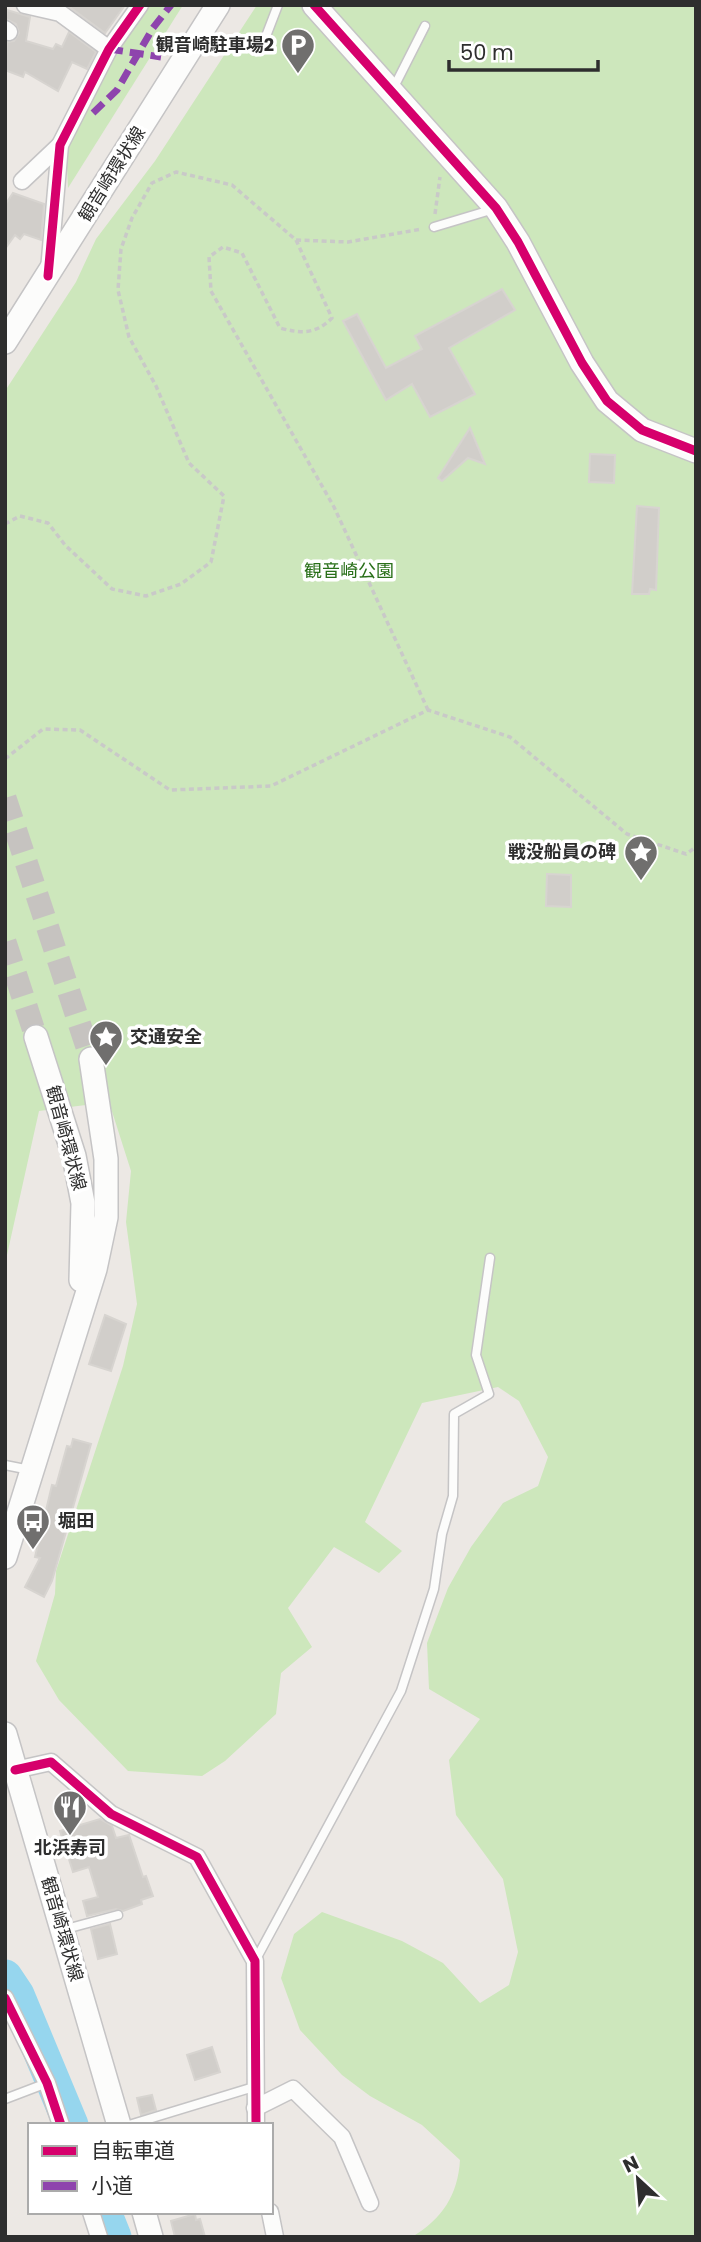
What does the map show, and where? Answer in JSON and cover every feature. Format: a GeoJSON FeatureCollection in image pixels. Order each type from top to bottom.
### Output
{"type":"FeatureCollection","features":[{"type":"Feature","properties":{"kind":"main road","name":"観音崎環状線"},"geometry":{"type":"LineString","coordinates":[[5,342],[218,5]]}},
{"type":"Feature","properties":{"kind":"main road"},"geometry":{"type":"LineString","coordinates":[[314,5],[496,208],[518,242],[582,362],[607,401],[642,430],[696,451]]}},
{"type":"Feature","properties":{"kind":"main road","name":"観音崎環状線"},"geometry":{"type":"LineString","coordinates":[[36,1037],[74,1156],[83,1203],[76,1325]]}},
{"type":"Feature","properties":{"kind":"main road","name":"観音崎環状線"},"geometry":{"type":"LineString","coordinates":[[5,1557],[9,1532],[94,1269],[106,1217],[106,1159],[91,1059]]}},
{"type":"Feature","properties":{"kind":"main road","name":"観音崎環状線"},"geometry":{"type":"LineString","coordinates":[[8,1750],[118,2123]]}},
{"type":"Feature","properties":{"kind":"main road"},"geometry":{"type":"LineString","coordinates":[[145,2214],[151,2237]]}},
{"type":"Feature","properties":{"kind":"street"},"geometry":{"type":"LineString","coordinates":[[25,5],[60,13],[108,49]]}},
{"type":"Feature","properties":{"kind":"street"},"geometry":{"type":"LineString","coordinates":[[22,181],[60,145],[108,49],[140,5]]}},
{"type":"Feature","properties":{"kind":"street"},"geometry":{"type":"LineString","coordinates":[[48,276],[60,145]]}},
{"type":"Feature","properties":{"kind":"street"},"geometry":{"type":"LineString","coordinates":[[8,1750],[51,1762],[111,1814],[197,1857],[254,1961],[256,2116]]}},
{"type":"Feature","properties":{"kind":"street"},"geometry":{"type":"LineString","coordinates":[[5,1998],[47,2083],[60,2123]]}},
{"type":"Feature","properties":{"kind":"street"},"geometry":{"type":"LineString","coordinates":[[256,2116],[293,2089],[342,2137],[370,2203]]}},
{"type":"Feature","properties":{"kind":"street"},"geometry":{"type":"LineString","coordinates":[[92,2214],[99,2237]]}},
{"type":"Feature","properties":{"kind":"street"},"geometry":{"type":"LineString","coordinates":[[270,2214],[275,2237]]}},
{"type":"Feature","properties":{"kind":"lane"},"geometry":{"type":"LineString","coordinates":[[263,44],[278,5]]}},
{"type":"Feature","properties":{"kind":"lane"},"geometry":{"type":"LineString","coordinates":[[391,92],[425,26]]}},
{"type":"Feature","properties":{"kind":"lane"},"geometry":{"type":"LineString","coordinates":[[434,227],[496,208]]}},
{"type":"Feature","properties":{"kind":"lane"},"geometry":{"type":"LineString","coordinates":[[254,1961],[401,1691],[421,1633],[434,1589],[442,1534],[453,1496],[454,1414],[489,1394],[476,1355],[490,1258]]}},
{"type":"Feature","properties":{"kind":"lane"},"geometry":{"type":"LineString","coordinates":[[5,1465],[30,1470]]}},
{"type":"Feature","properties":{"kind":"lane"},"geometry":{"type":"LineString","coordinates":[[63,1930],[118,1915]]}},
{"type":"Feature","properties":{"kind":"lane"},"geometry":{"type":"LineString","coordinates":[[5,2099],[47,2083]]}},
{"type":"Feature","properties":{"kind":"lane"},"geometry":{"type":"LineString","coordinates":[[135,2123],[257,2085]]}},
{"type":"Feature","properties":{"kind":"path"},"geometry":{"type":"LineString","coordinates":[[5,524],[20,516],[48,523],[65,545],[112,589],[146,596],[181,584],[211,562],[225,496],[189,463],[156,386],[129,337],[118,290],[121,249],[132,218],[152,183],[176,172],[232,185],[296,240],[332,318],[321,330],[299,333],[280,328],[242,253],[223,247],[209,257],[211,291],[334,507],[428,709]]}},
{"type":"Feature","properties":{"kind":"path"},"geometry":{"type":"LineString","coordinates":[[296,240],[348,242],[434,227],[441,172]]}},
{"type":"Feature","properties":{"kind":"path"},"geometry":{"type":"LineString","coordinates":[[5,759],[43,729],[80,730],[170,790],[271,786],[428,709],[510,737],[627,834],[686,854],[696,847]]}},
{"type":"Feature","properties":{"kind":"green space"},"geometry":{"type":"Polygon","coordinates":[[[150,5],[183,5],[68,188],[66,146],[121,44],[150,5]]]}},
{"type":"Feature","properties":{"kind":"green space","name":"観音崎公園"},"geometry":{"type":"Polygon","coordinates":[[[257,5],[696,5],[696,2237],[412,2237],[432,2222],[446,2205],[456,2184],[460,2160],[422,2125],[370,2096],[342,2075],[300,2030],[281,1978],[294,1934],[322,1912],[402,1941],[443,1963],[480,2003],[509,1985],[518,1952],[503,1879],[456,1815],[449,1760],[480,1719],[429,1689],[427,1643],[448,1588],[471,1547],[503,1503],[538,1486],[548,1457],[519,1401],[498,1387],[422,1403],[365,1522],[402,1551],[379,1573],[334,1547],[288,1608],[312,1647],[281,1673],[276,1714],[225,1761],[202,1776],[128,1771],[59,1700],[36,1661],[55,1594],[56,1571],[123,1366],[137,1304],[126,1222],[131,1171],[109,1102],[39,1111],[5,1264],[5,391],[76,282],[96,239],[155,161],[257,5]]]}},
{"type":"Feature","properties":{"kind":"building"},"geometry":{"type":"Polygon","coordinates":[[[67,5],[125,5],[105,33],[67,5]]]}},
{"type":"Feature","properties":{"kind":"building"},"geometry":{"type":"Polygon","coordinates":[[[7,10],[30,17],[26,41],[53,49],[56,44],[62,47],[69,32],[96,52],[87,69],[72,62],[58,91],[25,72],[23,77],[5,70],[7,42],[14,41],[19,33],[16,24],[6,19],[7,10]]]}},
{"type":"Feature","properties":{"kind":"building"},"geometry":{"type":"Polygon","coordinates":[[[13,193],[44,204],[41,240],[24,234],[20,239],[15,235],[5,249],[5,205],[13,193]]]}},
{"type":"Feature","properties":{"kind":"building"},"geometry":{"type":"Polygon","coordinates":[[[502,289],[515,310],[449,348],[475,394],[430,417],[412,384],[386,400],[343,321],[357,314],[386,368],[422,349],[415,336],[502,289]]]}},
{"type":"Feature","properties":{"kind":"building"},"geometry":{"type":"Polygon","coordinates":[[[470,428],[485,464],[468,458],[442,481],[438,478],[470,428]]]}},
{"type":"Feature","properties":{"kind":"building"},"geometry":{"type":"Polygon","coordinates":[[[590,454],[615,455],[614,483],[589,482],[590,454]]]}},
{"type":"Feature","properties":{"kind":"building"},"geometry":{"type":"Polygon","coordinates":[[[637,506],[659,508],[656,590],[650,589],[649,594],[632,594],[637,506]]]}},
{"type":"Feature","properties":{"kind":"building"},"geometry":{"type":"Polygon","coordinates":[[[547,874],[571,875],[571,907],[546,906],[547,874]]]}},
{"type":"Feature","properties":{"kind":"building"},"geometry":{"type":"Polygon","coordinates":[[[105,1315],[126,1324],[111,1371],[89,1364],[105,1315]]]}},
{"type":"Feature","properties":{"kind":"building"},"geometry":{"type":"Polygon","coordinates":[[[73,1439],[91,1444],[52,1581],[44,1597],[25,1587],[40,1558],[35,1557],[52,1485],[56,1486],[67,1446],[71,1447],[73,1439]]]}},
{"type":"Feature","properties":{"kind":"building"},"geometry":{"type":"Polygon","coordinates":[[[100,1819],[112,1826],[116,1838],[129,1835],[143,1877],[146,1876],[153,1896],[141,1900],[142,1904],[123,1911],[116,1909],[87,1916],[83,1901],[98,1897],[89,1867],[73,1872],[60,1831],[100,1819]]]}},
{"type":"Feature","properties":{"kind":"building"},"geometry":{"type":"Polygon","coordinates":[[[110,1924],[117,1954],[98,1959],[91,1929],[110,1924]]]}},
{"type":"Feature","properties":{"kind":"building"},"geometry":{"type":"Polygon","coordinates":[[[212,2047],[220,2072],[195,2080],[187,2055],[212,2047]]]}},
{"type":"Feature","properties":{"kind":"building"},"geometry":{"type":"Polygon","coordinates":[[[152,2095],[156,2110],[141,2115],[137,2098],[152,2095]]]}},
{"type":"Feature","properties":{"kind":"building"},"geometry":{"type":"Polygon","coordinates":[[[195,2214],[196,2220],[200,2219],[205,2237],[175,2237],[171,2221],[195,2214]]]}},
{"type":"Feature","properties":{"kind":"waterway"},"geometry":{"type":"LineString","coordinates":[[5,1977],[17,1995],[70,2123]]}},
{"type":"Feature","properties":{"kind":"waterway"},"geometry":{"type":"LineString","coordinates":[[105,2214],[114,2237]]}},
{"type":"Feature","properties":{"kind":"tunnel"},"geometry":{"type":"LineString","coordinates":[[5,798],[91,1059]]}},
{"type":"Feature","properties":{"kind":"tunnel"},"geometry":{"type":"LineString","coordinates":[[5,942],[36,1037]]}},
{"type":"Feature","properties":{"kind":"marked path"},"geometry":{"type":"LineString","coordinates":[[93,113],[117,90],[153,28],[171,5]]}},
{"type":"Feature","properties":{"kind":"marked path"},"geometry":{"type":"LineString","coordinates":[[109,49],[161,57]]}},
{"type":"Feature","properties":{"kind":"cycle path"},"geometry":{"type":"LineString","coordinates":[[48,276],[60,145],[109,49],[140,5]]}},
{"type":"Feature","properties":{"kind":"cycle path"},"geometry":{"type":"LineString","coordinates":[[314,5],[496,208],[518,242],[582,363],[607,401],[642,430],[696,451]]}},
{"type":"Feature","properties":{"kind":"cycle path"},"geometry":{"type":"LineString","coordinates":[[15,1770],[51,1762],[111,1814],[197,1857],[255,1961],[256,2123]]}},
{"type":"Feature","properties":{"kind":"cycle path"},"geometry":{"type":"LineString","coordinates":[[5,1998],[47,2083],[60,2123]]}},
{"type":"Feature","properties":{"kind":"place","name":"観音崎駐車場2"},"geometry":{"type":"Point","coordinates":[298,75]}},
{"type":"Feature","properties":{"kind":"place","name":"戦没船員の碑"},"geometry":{"type":"Point","coordinates":[641,882]}},
{"type":"Feature","properties":{"kind":"place","name":"交通安全"},"geometry":{"type":"Point","coordinates":[106,1067]}},
{"type":"Feature","properties":{"kind":"place","name":"堀田"},"geometry":{"type":"Point","coordinates":[33,1551]}},
{"type":"Feature","properties":{"kind":"place","name":"北浜寿司"},"geometry":{"type":"Point","coordinates":[70,1837]}}]}
